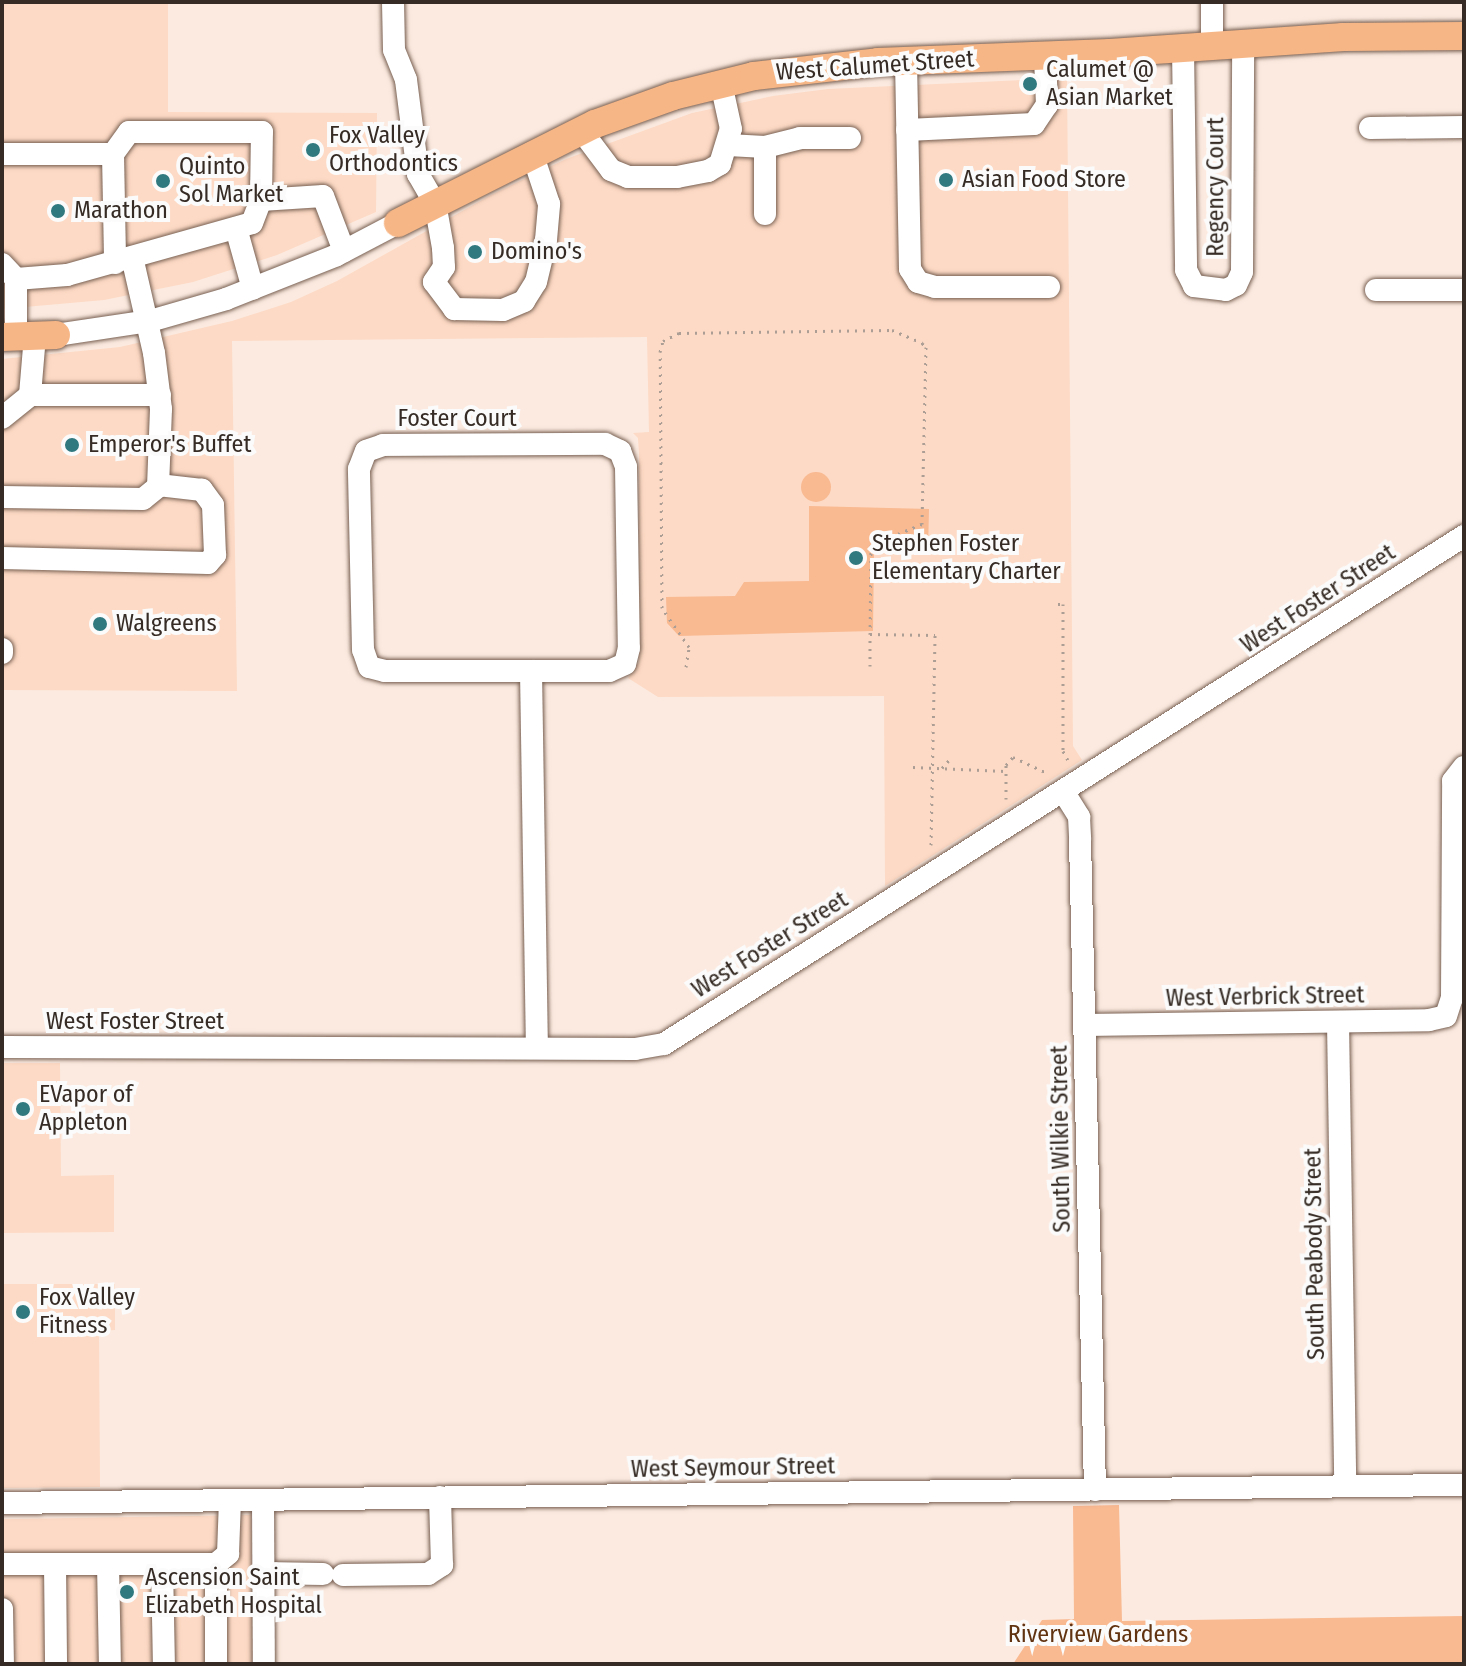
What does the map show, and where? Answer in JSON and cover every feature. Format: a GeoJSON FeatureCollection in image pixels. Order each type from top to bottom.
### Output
{"type":"FeatureCollection","features":[{"type":"Feature","properties":{"kind":"main road","name":"West Calumet Street"},"geometry":{"type":"LineString","coordinates":[[398,223],[532,153],[633,109],[721,83],[795,69],[906,61],[1045,57],[1343,37],[1464,36]]}},
{"type":"Feature","properties":{"kind":"street"},"geometry":{"type":"LineString","coordinates":[[393,2],[394,50],[406,80],[418,174],[435,203],[444,267],[434,282],[454,309],[503,310],[524,301],[536,282],[548,216],[546,193],[532,153]]}},
{"type":"Feature","properties":{"kind":"street"},"geometry":{"type":"LineString","coordinates":[[1212,2],[1212,46]]}},
{"type":"Feature","properties":{"kind":"street","name":"Regency Court"},"geometry":{"type":"LineString","coordinates":[[1183,48],[1186,270],[1194,286],[1226,290],[1236,285],[1242,272],[1243,44]]}},
{"type":"Feature","properties":{"kind":"street"},"geometry":{"type":"LineString","coordinates":[[907,130],[1034,124],[1047,105],[1045,57]]}},
{"type":"Feature","properties":{"kind":"street"},"geometry":{"type":"LineString","coordinates":[[906,61],[910,269],[918,282],[935,287],[1049,287]]}},
{"type":"Feature","properties":{"kind":"street"},"geometry":{"type":"LineString","coordinates":[[581,130],[611,170],[628,177],[677,177],[708,171],[720,164],[731,129],[721,83]]}},
{"type":"Feature","properties":{"kind":"street"},"geometry":{"type":"LineString","coordinates":[[1370,128],[1464,127]]}},
{"type":"Feature","properties":{"kind":"street"},"geometry":{"type":"LineString","coordinates":[[2,497],[143,499],[158,485],[160,395],[154,353],[124,260],[113,154],[129,132],[262,132],[261,200],[252,223],[124,260],[67,275],[9,272],[27,336],[30,395]]}},
{"type":"Feature","properties":{"kind":"street"},"geometry":{"type":"LineString","coordinates":[[728,145],[765,147],[800,138],[850,138]]}},
{"type":"Feature","properties":{"kind":"street"},"geometry":{"type":"LineString","coordinates":[[765,147],[765,214]]}},
{"type":"Feature","properties":{"kind":"street"},"geometry":{"type":"LineString","coordinates":[[2,154],[113,154]]}},
{"type":"Feature","properties":{"kind":"street"},"geometry":{"type":"LineString","coordinates":[[261,200],[323,196],[344,251]]}},
{"type":"Feature","properties":{"kind":"street","name":"West Calumet Street"},"geometry":{"type":"LineString","coordinates":[[27,336],[145,322],[253,289],[344,251],[398,223]]}},
{"type":"Feature","properties":{"kind":"street"},"geometry":{"type":"LineString","coordinates":[[236,228],[253,289]]}},
{"type":"Feature","properties":{"kind":"street"},"geometry":{"type":"LineString","coordinates":[[1376,290],[1464,290]]}},
{"type":"Feature","properties":{"kind":"street"},"geometry":{"type":"LineString","coordinates":[[2,418],[30,395],[160,395]]}},
{"type":"Feature","properties":{"kind":"street","name":"Foster Court"},"geometry":{"type":"LineString","coordinates":[[605,444],[620,451],[626,467],[628,657],[625,664],[609,671],[531,671],[385,671],[369,667],[363,650],[359,469],[366,451],[383,445],[605,444]]}},
{"type":"Feature","properties":{"kind":"street"},"geometry":{"type":"LineString","coordinates":[[2,558],[208,563],[215,555],[213,505],[202,490],[158,485]]}},
{"type":"Feature","properties":{"kind":"street","name":"West Foster Street"},"geometry":{"type":"LineString","coordinates":[[2,1047],[635,1049],[664,1044],[1464,536]]}},
{"type":"Feature","properties":{"kind":"street"},"geometry":{"type":"LineString","coordinates":[[531,671],[537,1048]]}},
{"type":"Feature","properties":{"kind":"street","name":"West Verbrick Street"},"geometry":{"type":"LineString","coordinates":[[1085,1025],[1429,1020],[1446,1016],[1452,998],[1452,792],[1461,770]]}},
{"type":"Feature","properties":{"kind":"street","name":"South Wilkie Street"},"geometry":{"type":"LineString","coordinates":[[1063,791],[1079,817],[1095,1490]]}},
{"type":"Feature","properties":{"kind":"street","name":"South Peabody Street"},"geometry":{"type":"LineString","coordinates":[[1338,1022],[1345,1486]]}},
{"type":"Feature","properties":{"kind":"street","name":"West Seymour Street"},"geometry":{"type":"LineString","coordinates":[[2,1503],[1464,1485]]}},
{"type":"Feature","properties":{"kind":"street"},"geometry":{"type":"LineString","coordinates":[[263,1573],[428,1574],[442,1565],[440,1497]]}},
{"type":"Feature","properties":{"kind":"street"},"geometry":{"type":"LineString","coordinates":[[2,1564],[216,1564],[228,1554],[230,1500]]}},
{"type":"Feature","properties":{"kind":"street"},"geometry":{"type":"LineString","coordinates":[[263,1500],[264,1664]]}},
{"type":"Feature","properties":{"kind":"street"},"geometry":{"type":"LineString","coordinates":[[55,1564],[56,1664]]}},
{"type":"Feature","properties":{"kind":"street"},"geometry":{"type":"LineString","coordinates":[[108,1564],[110,1664]]}},
{"type":"Feature","properties":{"kind":"street"},"geometry":{"type":"LineString","coordinates":[[162,1564],[164,1664]]}},
{"type":"Feature","properties":{"kind":"street"},"geometry":{"type":"LineString","coordinates":[[216,1564],[216,1664]]}},
{"type":"Feature","properties":{"kind":"street"},"geometry":{"type":"LineString","coordinates":[[2,1609],[3,1664]]}},
{"type":"Feature","properties":{"kind":"path"},"geometry":{"type":"LineString","coordinates":[[686,667],[689,647],[662,608],[660,352],[663,341],[679,333],[892,330],[913,337],[926,347],[922,524],[871,545],[870,666]]}},
{"type":"Feature","properties":{"kind":"path"},"geometry":{"type":"LineString","coordinates":[[1058,604],[1063,604],[1063,751],[1068,760]]}},
{"type":"Feature","properties":{"kind":"path"},"geometry":{"type":"LineString","coordinates":[[870,634],[935,634],[931,845]]}},
{"type":"Feature","properties":{"kind":"path"},"geometry":{"type":"LineString","coordinates":[[1006,799],[1007,760],[1013,757],[1047,773]]}},
{"type":"Feature","properties":{"kind":"path"},"geometry":{"type":"LineString","coordinates":[[942,768],[950,759]]}},
{"type":"Feature","properties":{"kind":"path"},"geometry":{"type":"LineString","coordinates":[[913,767],[1005,771]]}},
{"type":"Feature","properties":{"kind":"shaded area"},"geometry":{"type":"Polygon","coordinates":[[[2,2],[168,2],[168,112],[377,113],[376,212],[277,255],[193,282],[104,300],[2,309],[2,2]]]}},
{"type":"Feature","properties":{"kind":"shaded area"},"geometry":{"type":"Polygon","coordinates":[[[1067,78],[1073,746],[1082,760],[885,886],[884,696],[658,697],[628,678],[639,662],[639,454],[638,438],[633,433],[649,432],[647,337],[232,341],[237,691],[2,690],[2,359],[120,347],[232,321],[291,302],[337,281],[491,195],[566,159],[692,113],[773,96],[828,89],[1067,78]]]}},
{"type":"Feature","properties":{"kind":"shaded area"},"geometry":{"type":"Polygon","coordinates":[[[2,1063],[60,1063],[61,1176],[114,1175],[114,1232],[2,1233],[2,1063]]]}},
{"type":"Feature","properties":{"kind":"shaded area"},"geometry":{"type":"Polygon","coordinates":[[[2,1284],[115,1284],[115,1330],[99,1331],[100,1487],[2,1488],[2,1284]]]}},
{"type":"Feature","properties":{"kind":"shaded area","name":"Ascension Saint Elizabeth Hospital"},"geometry":{"type":"Polygon","coordinates":[[[251,1515],[254,1664],[5,1664],[2,1519],[251,1515]]]}},
{"type":"Feature","properties":{"kind":"green space"},"geometry":{"type":"Polygon","coordinates":[[[816,472],[827,476],[831,487],[827,498],[816,502],[805,498],[801,487],[805,476],[816,472]]]}},
{"type":"Feature","properties":{"kind":"green space"},"geometry":{"type":"Polygon","coordinates":[[[809,506],[929,509],[928,550],[874,550],[873,631],[679,636],[667,623],[666,597],[735,596],[744,582],[809,581],[809,506]]]}},
{"type":"Feature","properties":{"kind":"green space","name":"Riverview Gardens"},"geometry":{"type":"Polygon","coordinates":[[[1119,1505],[1122,1621],[1464,1616],[1464,1664],[1013,1664],[1042,1620],[1074,1619],[1073,1506],[1119,1505]]]}},
{"type":"Feature","properties":{"kind":"place","name":"Calumet @ Asian Market"},"geometry":{"type":"Point","coordinates":[1030,84]}},
{"type":"Feature","properties":{"kind":"place","name":"Fox Valley Orthodontics"},"geometry":{"type":"Point","coordinates":[313,150]}},
{"type":"Feature","properties":{"kind":"place","name":"Asian Food Store"},"geometry":{"type":"Point","coordinates":[946,180]}},
{"type":"Feature","properties":{"kind":"place","name":"Quinto Sol Market"},"geometry":{"type":"Point","coordinates":[163,181]}},
{"type":"Feature","properties":{"kind":"place","name":"Marathon"},"geometry":{"type":"Point","coordinates":[58,211]}},
{"type":"Feature","properties":{"kind":"place","name":"Domino's"},"geometry":{"type":"Point","coordinates":[475,252]}},
{"type":"Feature","properties":{"kind":"place","name":"Emperor's Buffet"},"geometry":{"type":"Point","coordinates":[72,445]}},
{"type":"Feature","properties":{"kind":"place","name":"Stephen Foster Elementary Charter"},"geometry":{"type":"Point","coordinates":[856,558]}},
{"type":"Feature","properties":{"kind":"place","name":"Walgreens"},"geometry":{"type":"Point","coordinates":[100,624]}},
{"type":"Feature","properties":{"kind":"place","name":"EVapor of Appleton"},"geometry":{"type":"Point","coordinates":[23,1109]}},
{"type":"Feature","properties":{"kind":"place","name":"Fox Valley Fitness"},"geometry":{"type":"Point","coordinates":[23,1312]}},
{"type":"Feature","properties":{"kind":"place","name":"Ascension Saint Elizabeth Hospital"},"geometry":{"type":"Point","coordinates":[127,1592]}}]}
